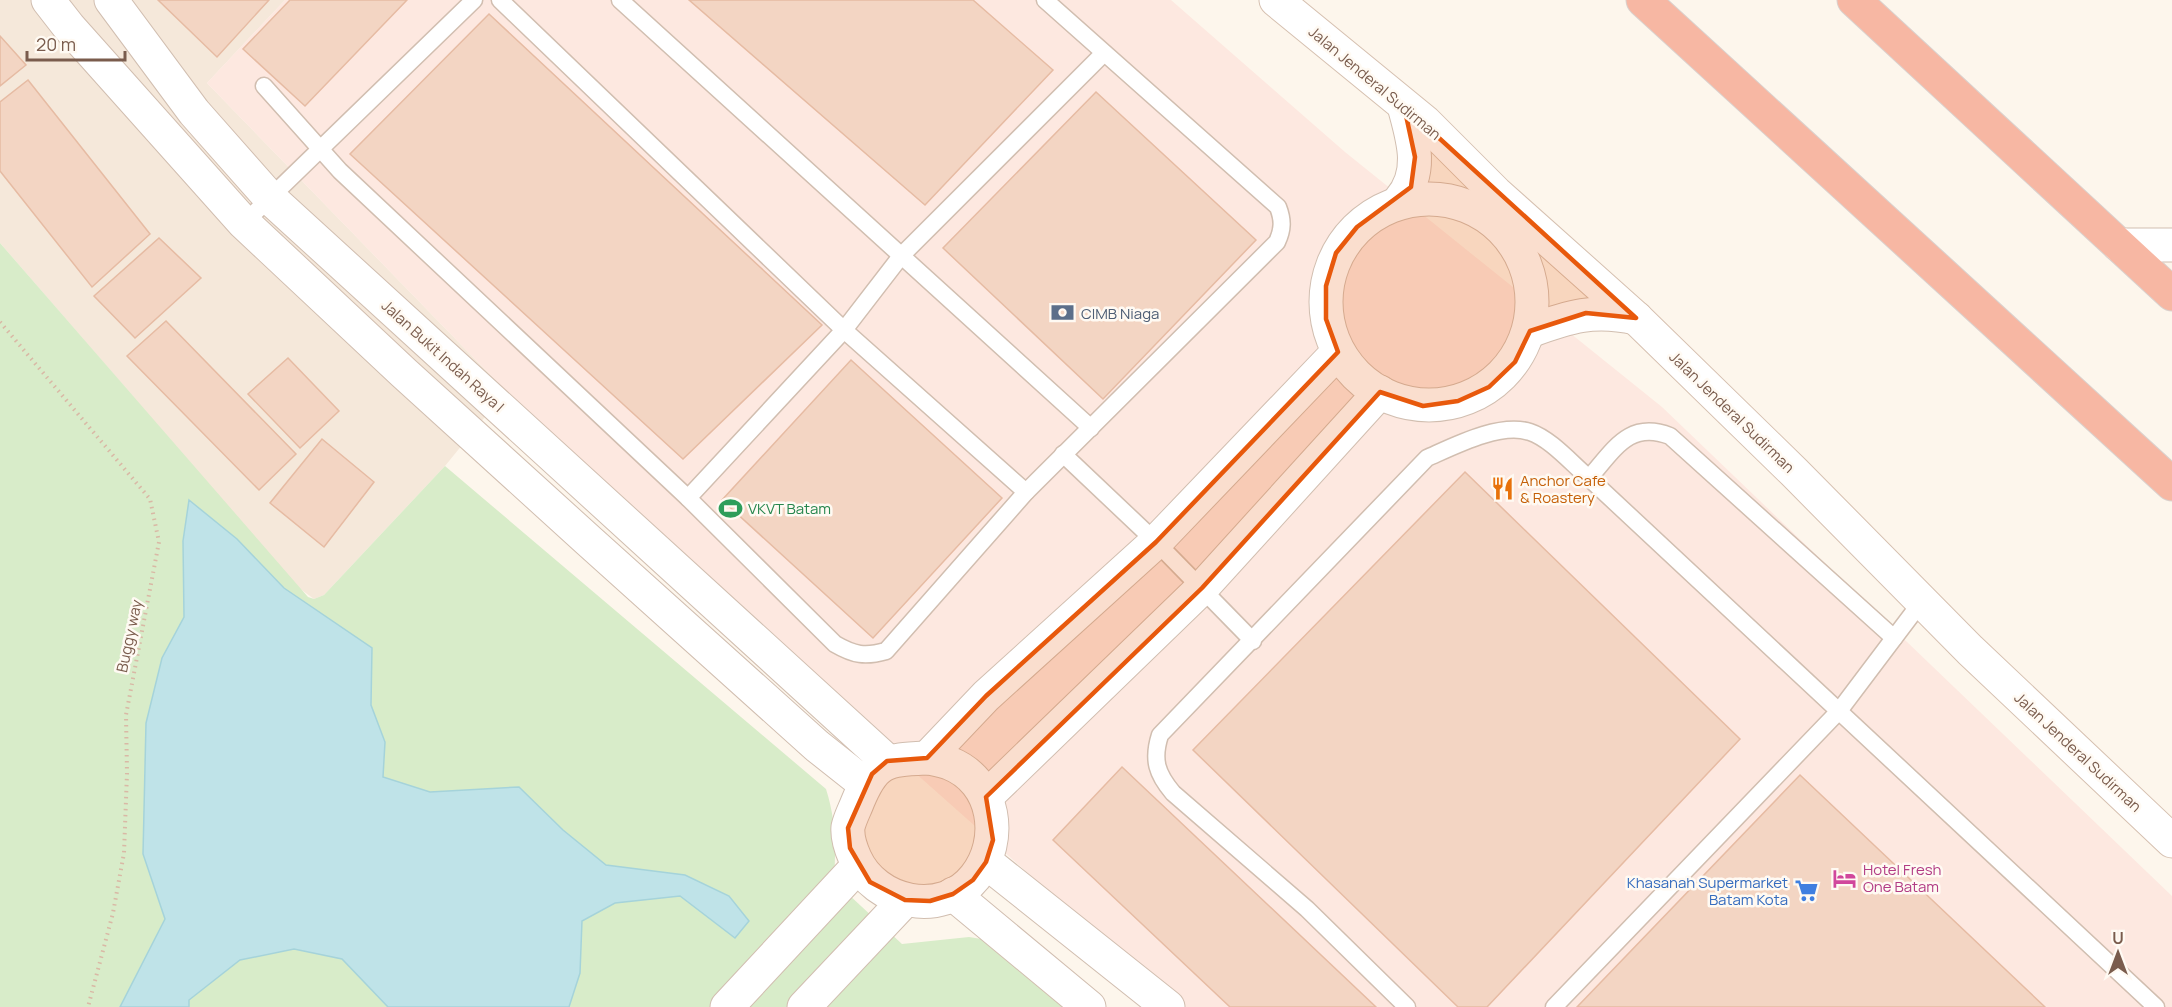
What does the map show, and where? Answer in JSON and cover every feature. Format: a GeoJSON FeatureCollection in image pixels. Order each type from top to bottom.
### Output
{"type":"FeatureCollection","features":[{"type":"Feature","properties":{"kind":"highway"},"geometry":{"type":"LineString","coordinates":[[1643,0],[2172,484]]}},
{"type":"Feature","properties":{"kind":"highway"},"geometry":{"type":"LineString","coordinates":[[1854,0],[2172,294]]}},
{"type":"Feature","properties":{"kind":"street"},"geometry":{"type":"LineString","coordinates":[[48,0],[69,27],[244,222],[563,517],[809,739],[865,784]]}},
{"type":"Feature","properties":{"kind":"street"},"geometry":{"type":"LineString","coordinates":[[69,27],[105,0]]}},
{"type":"Feature","properties":{"kind":"street","name":"Jalan Bukit Indah Raya I"},"geometry":{"type":"LineString","coordinates":[[111,0],[194,112],[270,198],[887,761]]}},
{"type":"Feature","properties":{"kind":"street","name":"Jalan Jenderal Sudirman"},"geometry":{"type":"LineString","coordinates":[[1276,0],[1425,122],[1496,193],[1636,318],[1970,650],[2172,841]]}},
{"type":"Feature","properties":{"kind":"street"},"geometry":{"type":"LineString","coordinates":[[1400,200],[1452,200],[1483,213],[1509,234],[1527,263],[1534,296],[1530,331],[1515,362],[1489,387],[1458,401],[1423,406],[1389,398],[1360,380],[1338,352],[1326,319],[1326,286],[1336,254],[1357,227],[1400,200],[1411,187],[1415,157],[1404,106]]}},
{"type":"Feature","properties":{"kind":"street"},"geometry":{"type":"LineString","coordinates":[[2119,245],[2172,245]]}},
{"type":"Feature","properties":{"kind":"street"},"geometry":{"type":"LineString","coordinates":[[1530,331],[1586,313],[1614,313],[1636,318]]}},
{"type":"Feature","properties":{"kind":"street"},"geometry":{"type":"LineString","coordinates":[[927,758],[986,696],[1156,542],[1338,352]]}},
{"type":"Feature","properties":{"kind":"street"},"geometry":{"type":"LineString","coordinates":[[986,797],[1202,588],[1380,392]]}},
{"type":"Feature","properties":{"kind":"street"},"geometry":{"type":"LineString","coordinates":[[927,758],[958,768],[971,777],[986,797],[993,818],[993,840],[986,862],[973,880],[953,894],[930,902],[905,900],[886,893],[870,882],[858,866],[850,848],[848,828],[865,784],[887,761],[927,758]]}},
{"type":"Feature","properties":{"kind":"street"},"geometry":{"type":"LineString","coordinates":[[986,862],[1168,1007]]}},
{"type":"Feature","properties":{"kind":"street"},"geometry":{"type":"LineString","coordinates":[[727,1007],[858,866]]}},
{"type":"Feature","properties":{"kind":"street"},"geometry":{"type":"LineString","coordinates":[[953,894],[1089,1007]]}},
{"type":"Feature","properties":{"kind":"street"},"geometry":{"type":"LineString","coordinates":[[804,1007],[905,900]]}},
{"type":"Feature","properties":{"kind":"lane"},"geometry":{"type":"LineString","coordinates":[[244,222],[474,0]]}},
{"type":"Feature","properties":{"kind":"lane"},"geometry":{"type":"LineString","coordinates":[[500,0],[844,330],[1026,492]]}},
{"type":"Feature","properties":{"kind":"lane"},"geometry":{"type":"LineString","coordinates":[[620,0],[1091,428]]}},
{"type":"Feature","properties":{"kind":"lane"},"geometry":{"type":"LineString","coordinates":[[264,86],[340,171],[688,498],[835,644],[856,656],[871,656],[886,651],[1026,492],[1277,242],[1283,219],[1278,207],[1045,0]]}},
{"type":"Feature","properties":{"kind":"lane"},"geometry":{"type":"LineString","coordinates":[[688,498],[844,330],[901,256],[1104,53]]}},
{"type":"Feature","properties":{"kind":"lane"},"geometry":{"type":"LineString","coordinates":[[1407,1007],[1307,909],[1173,793],[1160,777],[1156,749],[1160,735],[1427,458],[1470,439],[1514,430],[1530,432],[1589,478],[2156,1007]]}},
{"type":"Feature","properties":{"kind":"lane"},"geometry":{"type":"LineString","coordinates":[[1589,478],[1629,434],[1640,430],[1657,430],[1670,436],[1894,638]]}},
{"type":"Feature","properties":{"kind":"lane"},"geometry":{"type":"LineString","coordinates":[[1064,454],[1156,542],[1253,641]]}},
{"type":"Feature","properties":{"kind":"lane"},"geometry":{"type":"LineString","coordinates":[[1554,1007],[1839,711],[1922,601]]}},
{"type":"Feature","properties":{"kind":"path","name":"Buggy way"},"geometry":{"type":"LineString","coordinates":[[0,322],[150,499],[159,542],[126,715],[128,773],[124,853],[113,913],[88,1007]]}},
{"type":"Feature","properties":{"kind":"highlighted area"},"geometry":{"type":"Polygon","coordinates":[[[1404,106],[1636,318],[1586,313],[1530,331],[1515,362],[1489,387],[1458,401],[1423,406],[1380,392],[1202,588],[986,797],[993,840],[986,862],[973,880],[953,894],[930,901],[905,900],[870,882],[850,848],[848,828],[872,774],[887,761],[927,758],[986,696],[1156,542],[1338,352],[1326,319],[1326,286],[1336,253],[1357,227],[1411,187],[1415,157],[1404,106]]]}},
{"type":"Feature","properties":{"kind":"shaded area"},"geometry":{"type":"Polygon","coordinates":[[[0,0],[285,0],[207,83],[506,391],[445,466],[324,595],[314,599],[299,588],[0,243],[0,0]]]}},
{"type":"Feature","properties":{"kind":"shaded area"},"geometry":{"type":"Polygon","coordinates":[[[285,0],[1171,0],[1345,152],[1662,407],[2172,896],[2172,1007],[1179,1007],[851,716],[506,391],[207,83],[285,0]]]}},
{"type":"Feature","properties":{"kind":"green space"},"geometry":{"type":"Polygon","coordinates":[[[0,243],[308,597],[314,599],[324,595],[445,466],[826,789],[832,812],[834,835],[834,881],[902,944],[969,937],[1000,942],[1073,1007],[0,1007],[0,243]]]}},
{"type":"Feature","properties":{"kind":"water"},"geometry":{"type":"Polygon","coordinates":[[[189,500],[237,539],[284,588],[372,648],[371,705],[385,742],[383,777],[430,792],[519,787],[563,830],[606,865],[685,875],[729,896],[749,921],[735,938],[680,896],[615,903],[582,921],[580,973],[569,1007],[388,1007],[342,959],[294,949],[240,960],[189,1000],[189,1007],[120,1007],[165,919],[143,854],[146,723],[162,658],[184,617],[183,541],[189,500]]]}},
{"type":"Feature","properties":{"kind":"building"},"geometry":{"type":"Polygon","coordinates":[[[158,0],[269,0],[217,57],[158,0]]]}},
{"type":"Feature","properties":{"kind":"building"},"geometry":{"type":"Polygon","coordinates":[[[290,0],[407,0],[305,106],[243,49],[290,0]]]}},
{"type":"Feature","properties":{"kind":"building"},"geometry":{"type":"Polygon","coordinates":[[[689,0],[973,0],[1053,70],[925,205],[689,0]]]}},
{"type":"Feature","properties":{"kind":"building"},"geometry":{"type":"Polygon","coordinates":[[[489,14],[822,325],[683,459],[350,154],[489,14]]]}},
{"type":"Feature","properties":{"kind":"building"},"geometry":{"type":"Polygon","coordinates":[[[0,36],[26,65],[0,86],[0,36]]]}},
{"type":"Feature","properties":{"kind":"building"},"geometry":{"type":"Polygon","coordinates":[[[28,80],[150,234],[92,287],[0,171],[0,102],[28,80]]]}},
{"type":"Feature","properties":{"kind":"building"},"geometry":{"type":"Polygon","coordinates":[[[1096,92],[1256,240],[1103,399],[943,248],[1096,92]]]}},
{"type":"Feature","properties":{"kind":"building"},"geometry":{"type":"Polygon","coordinates":[[[159,238],[201,278],[135,338],[94,296],[159,238]]]}},
{"type":"Feature","properties":{"kind":"building"},"geometry":{"type":"Polygon","coordinates":[[[166,321],[296,454],[259,490],[127,356],[166,321]]]}},
{"type":"Feature","properties":{"kind":"building"},"geometry":{"type":"Polygon","coordinates":[[[288,358],[339,411],[300,448],[248,394],[288,358]]]}},
{"type":"Feature","properties":{"kind":"building"},"geometry":{"type":"Polygon","coordinates":[[[851,360],[1002,498],[873,638],[722,500],[851,360]]]}},
{"type":"Feature","properties":{"kind":"building"},"geometry":{"type":"Polygon","coordinates":[[[322,439],[374,482],[324,547],[270,503],[322,439]]]}},
{"type":"Feature","properties":{"kind":"building"},"geometry":{"type":"Polygon","coordinates":[[[1465,472],[1740,739],[1487,1007],[1458,1007],[1193,750],[1465,472]]]}},
{"type":"Feature","properties":{"kind":"building"},"geometry":{"type":"Polygon","coordinates":[[[1122,767],[1376,1007],[1230,1007],[1053,840],[1122,767]]]}},
{"type":"Feature","properties":{"kind":"building","name":"Khasanah Supermarket Batam Kota"},"geometry":{"type":"Polygon","coordinates":[[[1800,775],[2045,1007],[1577,1007],[1800,775]]]}},
{"type":"Feature","properties":{"kind":"place","name":"CIMB Niaga"},"geometry":{"type":"Point","coordinates":[1063,313]}},
{"type":"Feature","properties":{"kind":"place","name":"Anchor Cafe & Roastery"},"geometry":{"type":"Point","coordinates":[1502,489]}},
{"type":"Feature","properties":{"kind":"place","name":"VKVT Batam"},"geometry":{"type":"Point","coordinates":[730,508]}},
{"type":"Feature","properties":{"kind":"place","name":"Hotel Fresh One Batam"},"geometry":{"type":"Point","coordinates":[1845,878]}},
{"type":"Feature","properties":{"kind":"place","name":"Khasanah Supermarket Batam Kota"},"geometry":{"type":"Point","coordinates":[1806,891]}}]}
